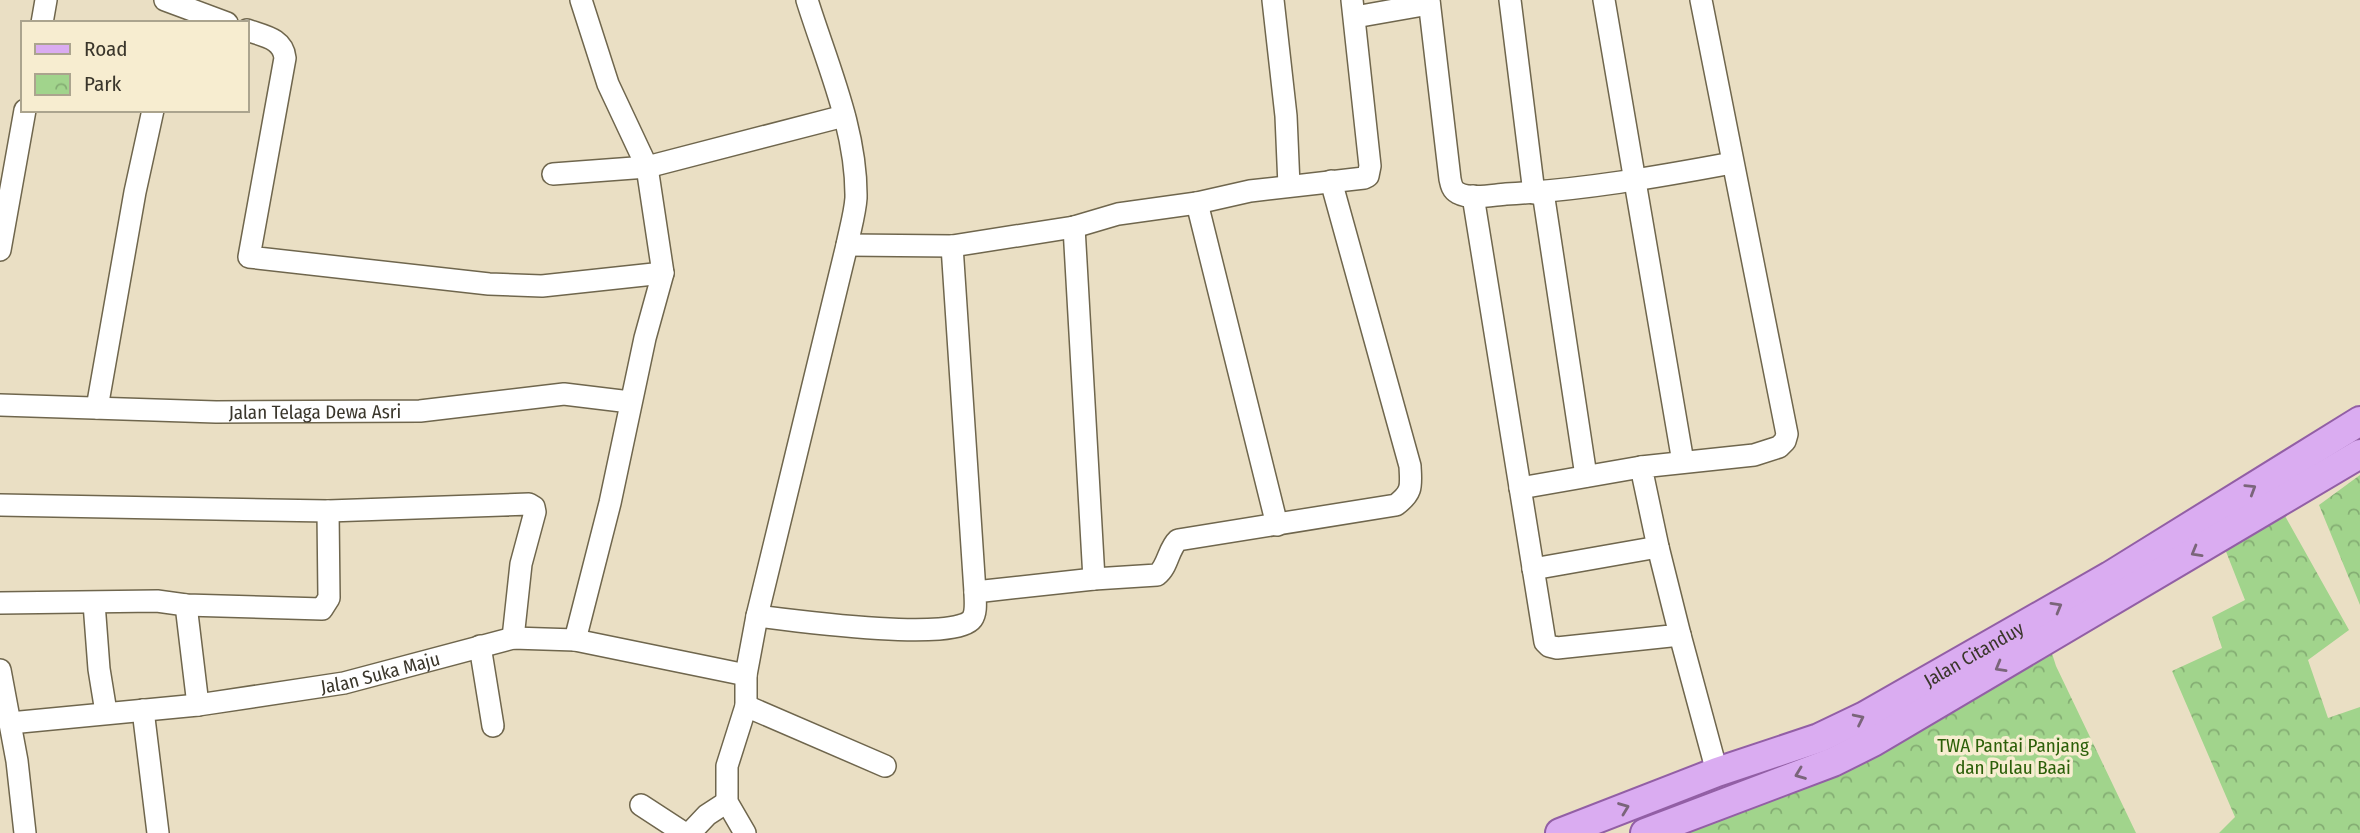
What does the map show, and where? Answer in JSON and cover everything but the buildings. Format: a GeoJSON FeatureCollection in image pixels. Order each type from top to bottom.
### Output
{"type":"FeatureCollection","features":[{"type":"Feature","properties":{"kind":"main road","name":"Jalan Citanduy"},"geometry":{"type":"LineString","coordinates":[[1645,833],[1826,750],[1865,716],[2110,576],[2360,421]]}},
{"type":"Feature","properties":{"kind":"main road","name":"Jalan Citanduy"},"geometry":{"type":"LineString","coordinates":[[1560,833],[1717,772],[1873,742],[2360,454]]}},
{"type":"Feature","properties":{"kind":"street"},"geometry":{"type":"LineString","coordinates":[[41,21],[46,0]]}},
{"type":"Feature","properties":{"kind":"street"},"geometry":{"type":"LineString","coordinates":[[575,640],[610,503],[645,338],[663,273],[647,167],[608,84],[581,0]]}},
{"type":"Feature","properties":{"kind":"street"},"geometry":{"type":"LineString","coordinates":[[745,833],[727,803],[727,766],[746,706],[746,676],[757,616],[856,200],[854,161],[844,117],[807,0]]}},
{"type":"Feature","properties":{"kind":"street"},"geometry":{"type":"LineString","coordinates":[[1273,0],[1286,116],[1289,186]]}},
{"type":"Feature","properties":{"kind":"street"},"geometry":{"type":"LineString","coordinates":[[1510,0],[1586,476]]}},
{"type":"Feature","properties":{"kind":"street"},"geometry":{"type":"LineString","coordinates":[[1604,0],[1683,462]]}},
{"type":"Feature","properties":{"kind":"street"},"geometry":{"type":"LineString","coordinates":[[1520,488],[1642,467],[1754,455],[1779,447],[1785,442],[1787,434],[1701,0]]}},
{"type":"Feature","properties":{"kind":"street"},"geometry":{"type":"LineString","coordinates":[[847,245],[952,246],[1074,227],[1118,214],[1196,203],[1250,191],[1358,180],[1368,176],[1370,172],[1353,8],[1429,2],[1450,179],[1452,188],[1457,192],[1473,196],[1539,192],[1634,181],[1732,163]]}},
{"type":"Feature","properties":{"kind":"street"},"geometry":{"type":"LineString","coordinates":[[171,9],[219,21]]}},
{"type":"Feature","properties":{"kind":"street"},"geometry":{"type":"LineString","coordinates":[[248,30],[276,40],[284,51],[285,58],[249,257],[489,285],[542,286],[663,273]]}},
{"type":"Feature","properties":{"kind":"street"},"geometry":{"type":"LineString","coordinates":[[0,250],[25,112]]}},
{"type":"Feature","properties":{"kind":"street"},"geometry":{"type":"LineString","coordinates":[[97,408],[135,192],[153,112]]}},
{"type":"Feature","properties":{"kind":"street"},"geometry":{"type":"LineString","coordinates":[[553,174],[647,167],[844,117]]}},
{"type":"Feature","properties":{"kind":"street"},"geometry":{"type":"LineString","coordinates":[[975,592],[1157,575],[1178,540],[1396,505],[1407,496],[1411,486],[1410,466],[1331,181]]}},
{"type":"Feature","properties":{"kind":"street"},"geometry":{"type":"LineString","coordinates":[[1473,196],[1545,642],[1557,648],[1680,635]]}},
{"type":"Feature","properties":{"kind":"street"},"geometry":{"type":"LineString","coordinates":[[1196,203],[1277,525]]}},
{"type":"Feature","properties":{"kind":"street"},"geometry":{"type":"LineString","coordinates":[[1074,227],[1094,579]]}},
{"type":"Feature","properties":{"kind":"street"},"geometry":{"type":"LineString","coordinates":[[757,616],[861,628],[932,629],[966,624],[972,620],[975,613],[975,592],[952,246]]}},
{"type":"Feature","properties":{"kind":"street","name":"Jalan Telaga Dewa Asri"},"geometry":{"type":"LineString","coordinates":[[0,405],[216,412],[421,411],[564,394],[630,402]]}},
{"type":"Feature","properties":{"kind":"street"},"geometry":{"type":"LineString","coordinates":[[1642,467],[1658,547],[1717,772]]}},
{"type":"Feature","properties":{"kind":"street"},"geometry":{"type":"LineString","coordinates":[[0,505],[328,511],[529,504],[534,507],[535,512],[522,564],[513,638]]}},
{"type":"Feature","properties":{"kind":"street"},"geometry":{"type":"LineString","coordinates":[[0,603],[157,601],[186,605],[324,607],[329,598],[328,511]]}},
{"type":"Feature","properties":{"kind":"street"},"geometry":{"type":"LineString","coordinates":[[1533,569],[1658,547]]}},
{"type":"Feature","properties":{"kind":"street"},"geometry":{"type":"LineString","coordinates":[[94,603],[99,668],[106,712]]}},
{"type":"Feature","properties":{"kind":"street"},"geometry":{"type":"LineString","coordinates":[[186,605],[198,705]]}},
{"type":"Feature","properties":{"kind":"street","name":"Jalan Suka Maju"},"geometry":{"type":"LineString","coordinates":[[10,723],[198,705],[344,683],[513,638],[575,640],[746,676]]}},
{"type":"Feature","properties":{"kind":"street"},"geometry":{"type":"LineString","coordinates":[[480,646],[493,726]]}},
{"type":"Feature","properties":{"kind":"street"},"geometry":{"type":"LineString","coordinates":[[0,670],[18,761],[25,833]]}},
{"type":"Feature","properties":{"kind":"street"},"geometry":{"type":"LineString","coordinates":[[746,706],[885,766]]}},
{"type":"Feature","properties":{"kind":"street"},"geometry":{"type":"LineString","coordinates":[[143,710],[158,833]]}},
{"type":"Feature","properties":{"kind":"street"},"geometry":{"type":"LineString","coordinates":[[641,805],[687,833],[707,815],[727,803]]}},
{"type":"Feature","properties":{"kind":"green space"},"geometry":{"type":"Polygon","coordinates":[[[2360,475],[2360,605],[2319,505],[2360,475]]]}},
{"type":"Feature","properties":{"kind":"green space"},"geometry":{"type":"Polygon","coordinates":[[[2285,516],[2349,630],[2308,660],[2328,718],[2360,707],[2360,833],[2219,833],[2235,817],[2172,671],[2222,648],[2212,617],[2245,600],[2225,549],[2285,516]]]}},
{"type":"Feature","properties":{"kind":"green space","name":"TWA Pantai Panjang dan Pulau Baai"},"geometry":{"type":"Polygon","coordinates":[[[2049,644],[2056,666],[2136,833],[1685,833],[1840,773],[2049,644]]]}}]}
